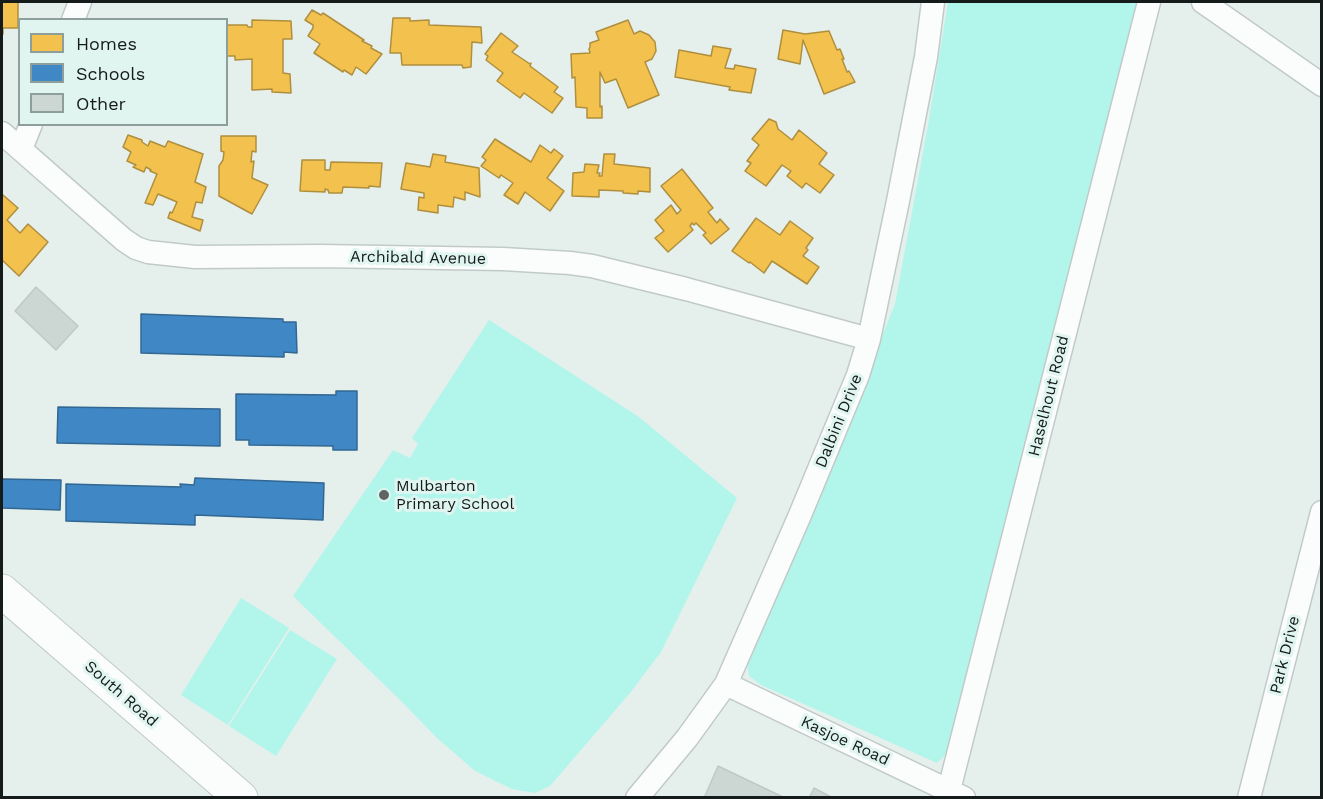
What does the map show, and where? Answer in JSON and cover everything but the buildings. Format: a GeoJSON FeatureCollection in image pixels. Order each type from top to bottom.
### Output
{"type":"FeatureCollection","features":[{"type":"Feature","properties":{"kind":"street"},"geometry":{"type":"LineString","coordinates":[[74,18],[80,2]]}},
{"type":"Feature","properties":{"kind":"street","name":"Dalbini Drive"},"geometry":{"type":"LineString","coordinates":[[637,798],[687,738],[726,684],[858,375],[869,339],[920,86],[933,2]]}},
{"type":"Feature","properties":{"kind":"street","name":"Haselhout Road"},"geometry":{"type":"LineString","coordinates":[[953,795],[1149,2]]}},
{"type":"Feature","properties":{"kind":"street"},"geometry":{"type":"LineString","coordinates":[[1203,2],[1322,85]]}},
{"type":"Feature","properties":{"kind":"street"},"geometry":{"type":"LineString","coordinates":[[21,149],[30,126]]}},
{"type":"Feature","properties":{"kind":"street","name":"Archibald Avenue"},"geometry":{"type":"LineString","coordinates":[[2,133],[124,240],[148,252],[195,257],[320,256],[503,259],[570,263],[592,266],[675,287],[869,339]]}},
{"type":"Feature","properties":{"kind":"street","name":"Park Drive"},"geometry":{"type":"LineString","coordinates":[[1249,798],[1322,512]]}},
{"type":"Feature","properties":{"kind":"street","name":"South Road"},"geometry":{"type":"LineString","coordinates":[[2,591],[241,798]]}},
{"type":"Feature","properties":{"kind":"street","name":"Kasjoe Road"},"geometry":{"type":"LineString","coordinates":[[726,684],[953,795]]}},
{"type":"Feature","properties":{"kind":"green space"},"geometry":{"type":"Polygon","coordinates":[[[948,2],[1137,2],[1057,327],[948,752],[937,763],[761,685],[749,676],[747,661],[771,611],[895,304],[948,2]]]}},
{"type":"Feature","properties":{"kind":"green space"},"geometry":{"type":"Polygon","coordinates":[[[489,320],[639,417],[737,498],[661,652],[630,693],[550,786],[535,793],[512,789],[475,771],[437,738],[293,596],[393,450],[410,458],[418,444],[412,438],[489,320]]]}},
{"type":"Feature","properties":{"kind":"green space"},"geometry":{"type":"Polygon","coordinates":[[[241,598],[289,628],[228,725],[181,695],[241,598]]]}},
{"type":"Feature","properties":{"kind":"green space"},"geometry":{"type":"Polygon","coordinates":[[[290,630],[337,659],[276,756],[229,726],[290,630]]]}},
{"type":"Feature","properties":{"kind":"place","name":"Mulbarton Primary School"},"geometry":{"type":"Point","coordinates":[384,495]}}]}
